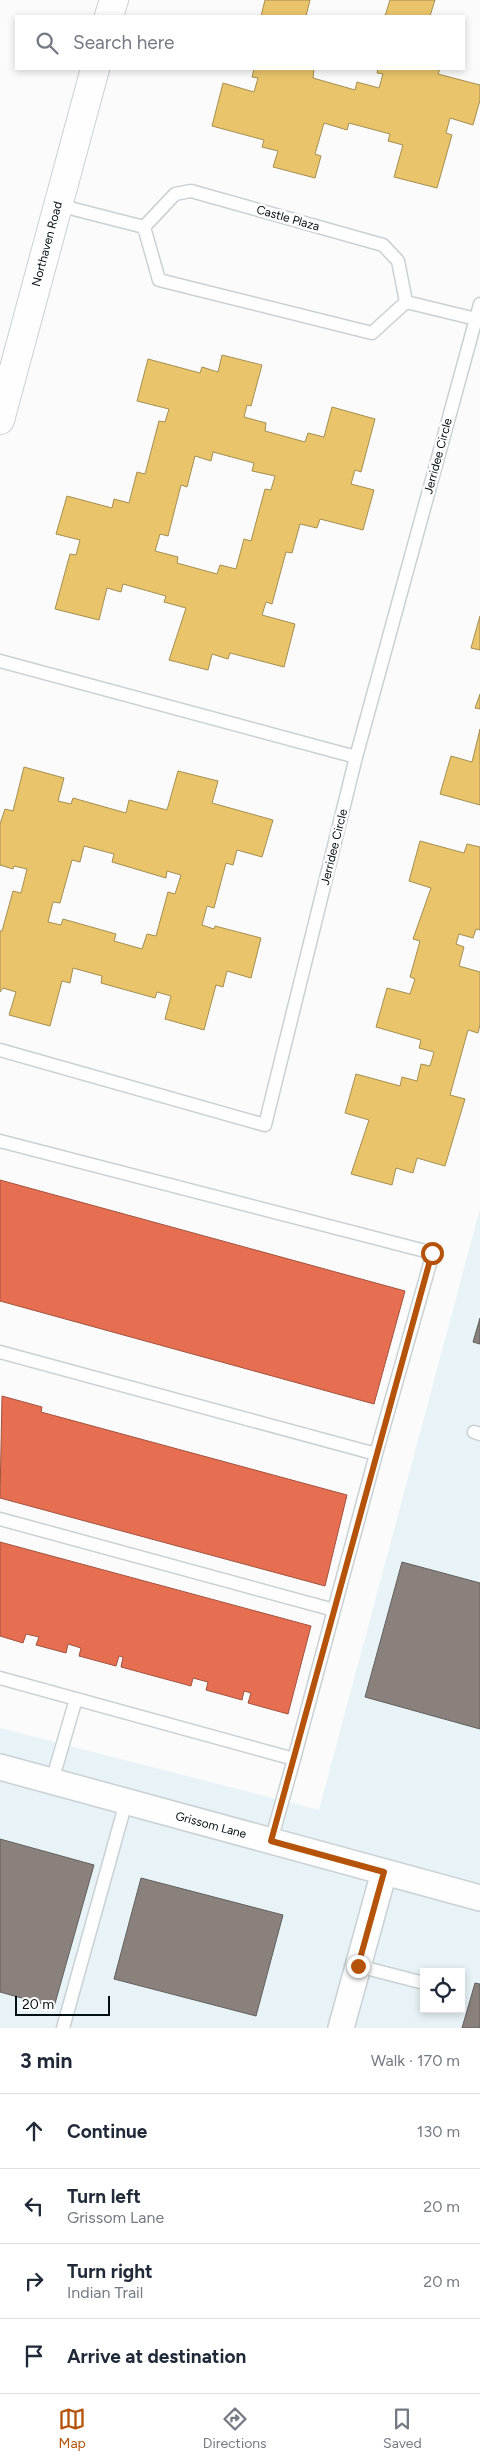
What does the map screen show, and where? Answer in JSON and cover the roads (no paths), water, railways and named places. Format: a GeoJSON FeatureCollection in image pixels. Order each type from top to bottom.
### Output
{"type":"FeatureCollection","features":[{"type":"Feature","properties":{"kind":"street"},"geometry":{"type":"LineString","coordinates":[[109,15],[114,0]]}},
{"type":"Feature","properties":{"kind":"street","name":"Northaven Road"},"geometry":{"type":"LineString","coordinates":[[0,420],[95,70]]}},
{"type":"Feature","properties":{"kind":"street","name":"Grissom Lane"},"geometry":{"type":"LineString","coordinates":[[0,1767],[480,1898]]}},
{"type":"Feature","properties":{"kind":"street"},"geometry":{"type":"LineString","coordinates":[[341,2028],[384,1872]]}},
{"type":"Feature","properties":{"kind":"lane","name":"Castle Plaza"},"geometry":{"type":"LineString","coordinates":[[144,226],[175,194],[191,191],[383,246],[398,262],[406,302]]}},
{"type":"Feature","properties":{"kind":"lane"},"geometry":{"type":"LineString","coordinates":[[58,205],[144,226],[159,280],[372,333],[406,302],[476,319]]}},
{"type":"Feature","properties":{"kind":"lane","name":"Jerridee Circle"},"geometry":{"type":"LineString","coordinates":[[0,1050],[265,1125],[356,757],[480,304]]}},
{"type":"Feature","properties":{"kind":"lane"},"geometry":{"type":"LineString","coordinates":[[0,661],[356,757]]}},
{"type":"Feature","properties":{"kind":"lane"},"geometry":{"type":"LineString","coordinates":[[0,1141],[432,1253],[271,1841]]}},
{"type":"Feature","properties":{"kind":"lane"},"geometry":{"type":"LineString","coordinates":[[0,1352],[376,1454]]}},
{"type":"Feature","properties":{"kind":"lane"},"geometry":{"type":"LineString","coordinates":[[0,1519],[334,1610]]}},
{"type":"Feature","properties":{"kind":"lane"},"geometry":{"type":"LineString","coordinates":[[0,1678],[294,1759]]}},
{"type":"Feature","properties":{"kind":"lane"},"geometry":{"type":"LineString","coordinates":[[52,1781],[76,1699]]}},
{"type":"Feature","properties":{"kind":"lane"},"geometry":{"type":"LineString","coordinates":[[63,2028],[126,1802]]}},
{"type":"Feature","properties":{"kind":"lane"},"geometry":{"type":"LineString","coordinates":[[358,1966],[420,1982]]}}]}
